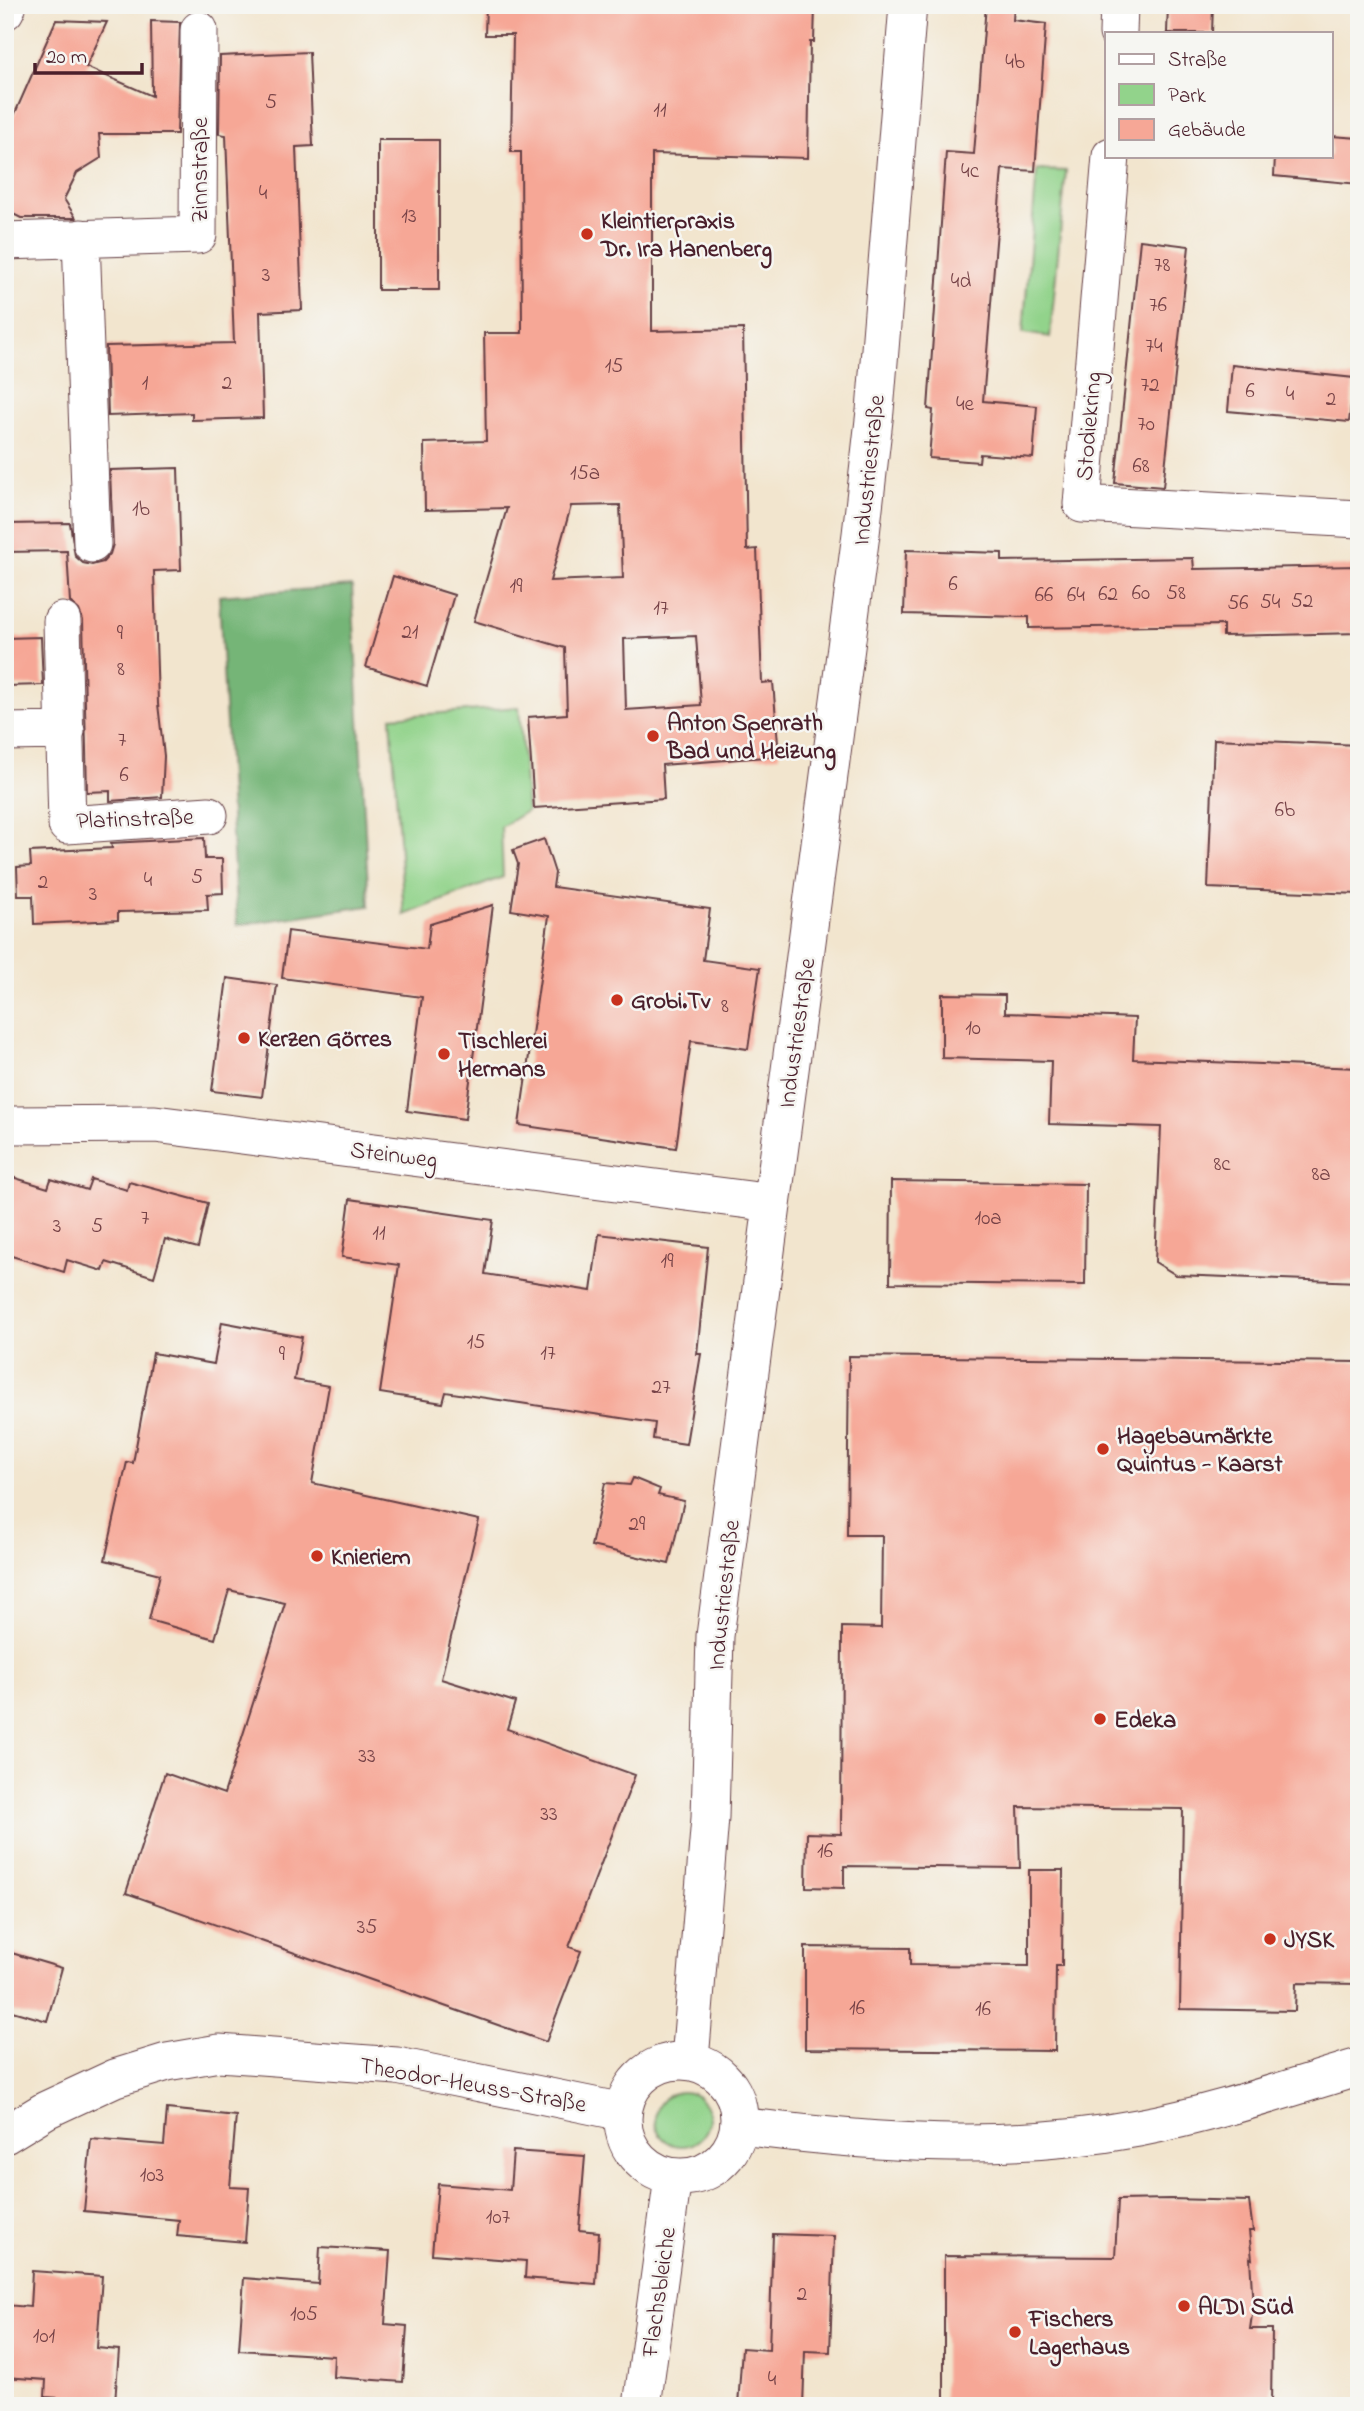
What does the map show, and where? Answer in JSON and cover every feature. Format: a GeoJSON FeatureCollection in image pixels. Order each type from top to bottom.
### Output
{"type":"FeatureCollection","features":[{"type":"Feature","properties":{"kind":"street"},"geometry":{"type":"LineString","coordinates":[[5,11],[8,5]]}},
{"type":"Feature","properties":{"kind":"street","name":"Industriestraße"},"geometry":{"type":"LineString","coordinates":[[690,2060],[710,1818],[715,1636],[847,654],[876,411],[908,5]]}},
{"type":"Feature","properties":{"kind":"street"},"geometry":{"type":"LineString","coordinates":[[1118,32],[1119,5]]}},
{"type":"Feature","properties":{"kind":"street","name":"Zinnstraße"},"geometry":{"type":"LineString","coordinates":[[5,241],[198,235],[199,30]]}},
{"type":"Feature","properties":{"kind":"street","name":"Stodiekring"},"geometry":{"type":"LineString","coordinates":[[1111,158],[1082,504],[1359,519]]}},
{"type":"Feature","properties":{"kind":"street"},"geometry":{"type":"LineString","coordinates":[[81,239],[92,544]]}},
{"type":"Feature","properties":{"kind":"street","name":"Platinstraße"},"geometry":{"type":"LineString","coordinates":[[62,621],[67,825],[209,815]]}},
{"type":"Feature","properties":{"kind":"street"},"geometry":{"type":"LineString","coordinates":[[5,732],[66,731]]}},
{"type":"Feature","properties":{"kind":"street","name":"Steinweg"},"geometry":{"type":"LineString","coordinates":[[14,1125],[155,1124],[772,1203]]}},
{"type":"Feature","properties":{"kind":"street","name":"Theodor-Heuss-Straße"},"geometry":{"type":"LineString","coordinates":[[5,2135],[46,2110],[115,2078],[167,2062],[219,2053],[397,2066],[623,2112]]}},
{"type":"Feature","properties":{"kind":"street"},"geometry":{"type":"LineString","coordinates":[[690,2060],[707,2065],[722,2076],[733,2090],[739,2108],[740,2126],[733,2148],[717,2166],[696,2176],[673,2177],[652,2170],[634,2155],[624,2134],[623,2112],[630,2090],[645,2072],[666,2062],[690,2060]]}},
{"type":"Feature","properties":{"kind":"street"},"geometry":{"type":"LineString","coordinates":[[740,2126],[894,2143],[1031,2142],[1159,2123],[1359,2067]]}},
{"type":"Feature","properties":{"kind":"street","name":"Flachsbleiche"},"geometry":{"type":"LineString","coordinates":[[642,2406],[673,2177]]}},
{"type":"Feature","properties":{"kind":"green space"},"geometry":{"type":"Polygon","coordinates":[[[1037,170],[1066,171],[1050,337],[1023,333],[1037,170]]]}},
{"type":"Feature","properties":{"kind":"green space"},"geometry":{"type":"Polygon","coordinates":[[[352,586],[369,906],[237,925],[219,596],[352,586]]]}},
{"type":"Feature","properties":{"kind":"green space"},"geometry":{"type":"Polygon","coordinates":[[[519,707],[527,811],[501,827],[503,877],[404,915],[391,717],[519,707]]]}},
{"type":"Feature","properties":{"kind":"green space"},"geometry":{"type":"Polygon","coordinates":[[[682,2092],[701,2100],[709,2119],[701,2138],[682,2146],[663,2138],[655,2119],[663,2100],[682,2092]]]}},
{"type":"Feature","properties":{"kind":"building"},"geometry":{"type":"Polygon","coordinates":[[[486,5],[815,5],[814,42],[810,42],[808,158],[652,154],[652,331],[743,329],[747,550],[757,549],[762,683],[773,682],[779,756],[662,765],[664,799],[534,808],[528,717],[567,714],[565,648],[474,621],[507,508],[425,510],[424,443],[486,441],[484,333],[522,333],[521,152],[511,152],[513,35],[485,35],[486,5]],[[620,505],[571,506],[550,581],[623,578],[620,505]],[[696,636],[624,639],[626,710],[701,705],[696,636]]]}},
{"type":"Feature","properties":{"kind":"building"},"geometry":{"type":"Polygon","coordinates":[[[986,5],[1014,5],[1013,20],[1046,24],[1035,171],[1002,169],[983,401],[1037,406],[1033,458],[980,454],[979,462],[929,458],[933,410],[928,409],[946,152],[974,154],[986,5]]]}},
{"type":"Feature","properties":{"kind":"building"},"geometry":{"type":"Polygon","coordinates":[[[1168,5],[1213,5],[1212,32],[1167,32],[1168,5]]]}},
{"type":"Feature","properties":{"kind":"building"},"geometry":{"type":"Polygon","coordinates":[[[56,20],[107,22],[86,67],[152,96],[151,21],[180,22],[177,134],[99,134],[101,158],[77,173],[64,199],[76,218],[21,218],[5,210],[5,136],[56,20]]]}},
{"type":"Feature","properties":{"kind":"building"},"geometry":{"type":"Polygon","coordinates":[[[309,52],[313,146],[296,147],[302,310],[260,312],[263,418],[192,420],[192,413],[108,416],[106,346],[234,343],[226,135],[219,134],[220,56],[309,52]]]}},
{"type":"Feature","properties":{"kind":"building"},"geometry":{"type":"Polygon","coordinates":[[[1332,136],[1359,138],[1359,184],[1274,176],[1275,158],[1332,158],[1332,136]]]}},
{"type":"Feature","properties":{"kind":"building"},"geometry":{"type":"Polygon","coordinates":[[[378,140],[439,140],[439,290],[378,290],[378,140]]]}},
{"type":"Feature","properties":{"kind":"building"},"geometry":{"type":"Polygon","coordinates":[[[1140,240],[1189,246],[1163,487],[1115,483],[1140,240]]]}},
{"type":"Feature","properties":{"kind":"building"},"geometry":{"type":"Polygon","coordinates":[[[1232,365],[1354,378],[1349,422],[1228,411],[1232,365]]]}},
{"type":"Feature","properties":{"kind":"building"},"geometry":{"type":"Polygon","coordinates":[[[178,468],[181,570],[154,571],[158,704],[164,756],[162,797],[110,801],[110,791],[87,792],[83,620],[79,610],[70,602],[67,551],[5,552],[5,524],[70,523],[75,556],[83,563],[92,565],[103,562],[110,554],[113,544],[110,470],[178,468]]]}},
{"type":"Feature","properties":{"kind":"building"},"geometry":{"type":"Polygon","coordinates":[[[906,550],[1002,553],[1002,561],[1193,558],[1194,569],[1359,566],[1359,633],[1223,636],[1223,625],[1029,628],[1029,617],[904,614],[906,550]]]}},
{"type":"Feature","properties":{"kind":"building"},"geometry":{"type":"Polygon","coordinates":[[[393,576],[454,595],[427,686],[366,667],[393,576]]]}},
{"type":"Feature","properties":{"kind":"building"},"geometry":{"type":"Polygon","coordinates":[[[41,637],[43,685],[5,686],[5,638],[41,637]]]}},
{"type":"Feature","properties":{"kind":"building"},"geometry":{"type":"Polygon","coordinates":[[[1214,739],[1359,745],[1359,894],[1208,888],[1214,739]]]}},
{"type":"Feature","properties":{"kind":"building"},"geometry":{"type":"Polygon","coordinates":[[[204,838],[205,859],[222,859],[223,893],[207,894],[208,910],[118,912],[118,920],[34,924],[33,896],[18,896],[17,867],[31,866],[30,852],[112,848],[111,843],[204,838]]]}},
{"type":"Feature","properties":{"kind":"building","name":"Grobi.Tv"},"geometry":{"type":"Polygon","coordinates":[[[544,839],[555,873],[553,887],[710,909],[703,960],[760,968],[748,1049],[691,1041],[676,1148],[519,1125],[549,916],[511,910],[518,864],[513,850],[544,839]]]}},
{"type":"Feature","properties":{"kind":"building","name":"Tischlerei Hermans"},"geometry":{"type":"Polygon","coordinates":[[[493,905],[465,1119],[407,1111],[422,997],[282,978],[288,931],[427,949],[430,924],[493,905]]]}},
{"type":"Feature","properties":{"kind":"building","name":"Kerzen Görres"},"geometry":{"type":"Polygon","coordinates":[[[227,978],[277,985],[262,1097],[212,1091],[227,978]]]}},
{"type":"Feature","properties":{"kind":"building"},"geometry":{"type":"Polygon","coordinates":[[[942,994],[1005,995],[1005,1013],[1135,1018],[1133,1059],[1359,1068],[1359,1282],[1176,1275],[1155,1262],[1161,1127],[1049,1124],[1051,1061],[942,1058],[942,994]]]}},
{"type":"Feature","properties":{"kind":"building"},"geometry":{"type":"Polygon","coordinates":[[[12,1177],[48,1188],[51,1179],[87,1190],[91,1179],[127,1190],[129,1182],[208,1203],[198,1248],[165,1239],[154,1277],[106,1262],[103,1271],[67,1260],[64,1272],[5,1254],[5,1199],[12,1177]]]}},
{"type":"Feature","properties":{"kind":"building"},"geometry":{"type":"Polygon","coordinates":[[[891,1181],[1086,1184],[1085,1285],[890,1283],[891,1181]]]}},
{"type":"Feature","properties":{"kind":"building"},"geometry":{"type":"Polygon","coordinates":[[[350,1199],[493,1220],[485,1274],[591,1291],[599,1234],[708,1247],[697,1354],[701,1354],[686,1444],[653,1439],[655,1423],[446,1392],[443,1403],[380,1393],[399,1265],[342,1257],[350,1199]]]}},
{"type":"Feature","properties":{"kind":"building"},"geometry":{"type":"Polygon","coordinates":[[[222,1322],[302,1337],[294,1380],[329,1386],[312,1483],[479,1520],[441,1679],[515,1702],[507,1729],[635,1775],[569,1947],[581,1951],[546,2042],[126,1893],[165,1773],[224,1794],[285,1603],[229,1590],[215,1639],[149,1620],[160,1574],[105,1560],[127,1462],[133,1463],[153,1353],[214,1364],[222,1322]]]}},
{"type":"Feature","properties":{"kind":"building"},"geometry":{"type":"Polygon","coordinates":[[[849,1356],[1359,1362],[1359,1984],[1296,1983],[1295,2011],[1180,2009],[1183,1809],[1018,1807],[1020,1868],[844,1866],[844,1888],[806,1887],[807,1833],[841,1834],[842,1627],[881,1628],[882,1535],[847,1535],[849,1356]]]}},
{"type":"Feature","properties":{"kind":"building"},"geometry":{"type":"Polygon","coordinates":[[[633,1478],[660,1489],[658,1495],[684,1501],[669,1564],[591,1546],[605,1483],[630,1485],[633,1478]]]}},
{"type":"Feature","properties":{"kind":"building"},"geometry":{"type":"Polygon","coordinates":[[[1029,1870],[1063,1870],[1062,1966],[1056,1966],[1055,2051],[805,2049],[805,1947],[910,1948],[910,1965],[1029,1966],[1029,1870]]]}},
{"type":"Feature","properties":{"kind":"building"},"geometry":{"type":"Polygon","coordinates":[[[5,1951],[62,1968],[47,2021],[5,2009],[5,1951]]]}},
{"type":"Feature","properties":{"kind":"building"},"geometry":{"type":"Polygon","coordinates":[[[167,2109],[236,2116],[230,2187],[249,2188],[245,2242],[177,2236],[179,2220],[84,2211],[91,2139],[164,2145],[167,2109]]]}},
{"type":"Feature","properties":{"kind":"building"},"geometry":{"type":"Polygon","coordinates":[[[513,2151],[585,2156],[579,2230],[599,2232],[596,2284],[525,2278],[526,2261],[432,2254],[438,2184],[510,2190],[513,2151]]]}},
{"type":"Feature","properties":{"kind":"building"},"geometry":{"type":"Polygon","coordinates":[[[1118,2200],[1249,2201],[1253,2231],[1249,2231],[1253,2308],[1250,2329],[1272,2329],[1271,2406],[944,2406],[944,2256],[1115,2257],[1118,2200]]]}},
{"type":"Feature","properties":{"kind":"building"},"geometry":{"type":"Polygon","coordinates":[[[773,2234],[834,2236],[830,2352],[805,2351],[803,2406],[738,2406],[742,2348],[769,2350],[773,2234]]]}},
{"type":"Feature","properties":{"kind":"building"},"geometry":{"type":"Polygon","coordinates":[[[320,2247],[390,2251],[385,2324],[407,2326],[403,2382],[333,2377],[334,2356],[239,2350],[244,2278],[318,2284],[320,2247]]]}},
{"type":"Feature","properties":{"kind":"building"},"geometry":{"type":"Polygon","coordinates":[[[32,2271],[102,2276],[97,2348],[119,2350],[115,2402],[45,2397],[46,2380],[5,2377],[5,2305],[30,2307],[32,2271]]]}},
{"type":"Feature","properties":{"kind":"place","name":"Kleintierpraxis Dr. Ira Hanenberg"},"geometry":{"type":"Point","coordinates":[587,234]}},
{"type":"Feature","properties":{"kind":"place","name":"Anton Spenrath Bad und Heizung"},"geometry":{"type":"Point","coordinates":[653,736]}},
{"type":"Feature","properties":{"kind":"place","name":"Grobi.Tv"},"geometry":{"type":"Point","coordinates":[617,1000]}},
{"type":"Feature","properties":{"kind":"place","name":"Kerzen Görres"},"geometry":{"type":"Point","coordinates":[244,1038]}},
{"type":"Feature","properties":{"kind":"place","name":"Tischlerei Hermans"},"geometry":{"type":"Point","coordinates":[444,1054]}},
{"type":"Feature","properties":{"kind":"place","name":"Hagebaumärkte Quintus - Kaarst"},"geometry":{"type":"Point","coordinates":[1103,1449]}},
{"type":"Feature","properties":{"kind":"place","name":"Knieriem"},"geometry":{"type":"Point","coordinates":[317,1556]}},
{"type":"Feature","properties":{"kind":"place","name":"Edeka"},"geometry":{"type":"Point","coordinates":[1100,1719]}},
{"type":"Feature","properties":{"kind":"place","name":"JYSK"},"geometry":{"type":"Point","coordinates":[1270,1939]}},
{"type":"Feature","properties":{"kind":"place","name":"ALDI Süd"},"geometry":{"type":"Point","coordinates":[1184,2306]}},
{"type":"Feature","properties":{"kind":"place","name":"Fischers Lagerhaus"},"geometry":{"type":"Point","coordinates":[1015,2332]}}]}
